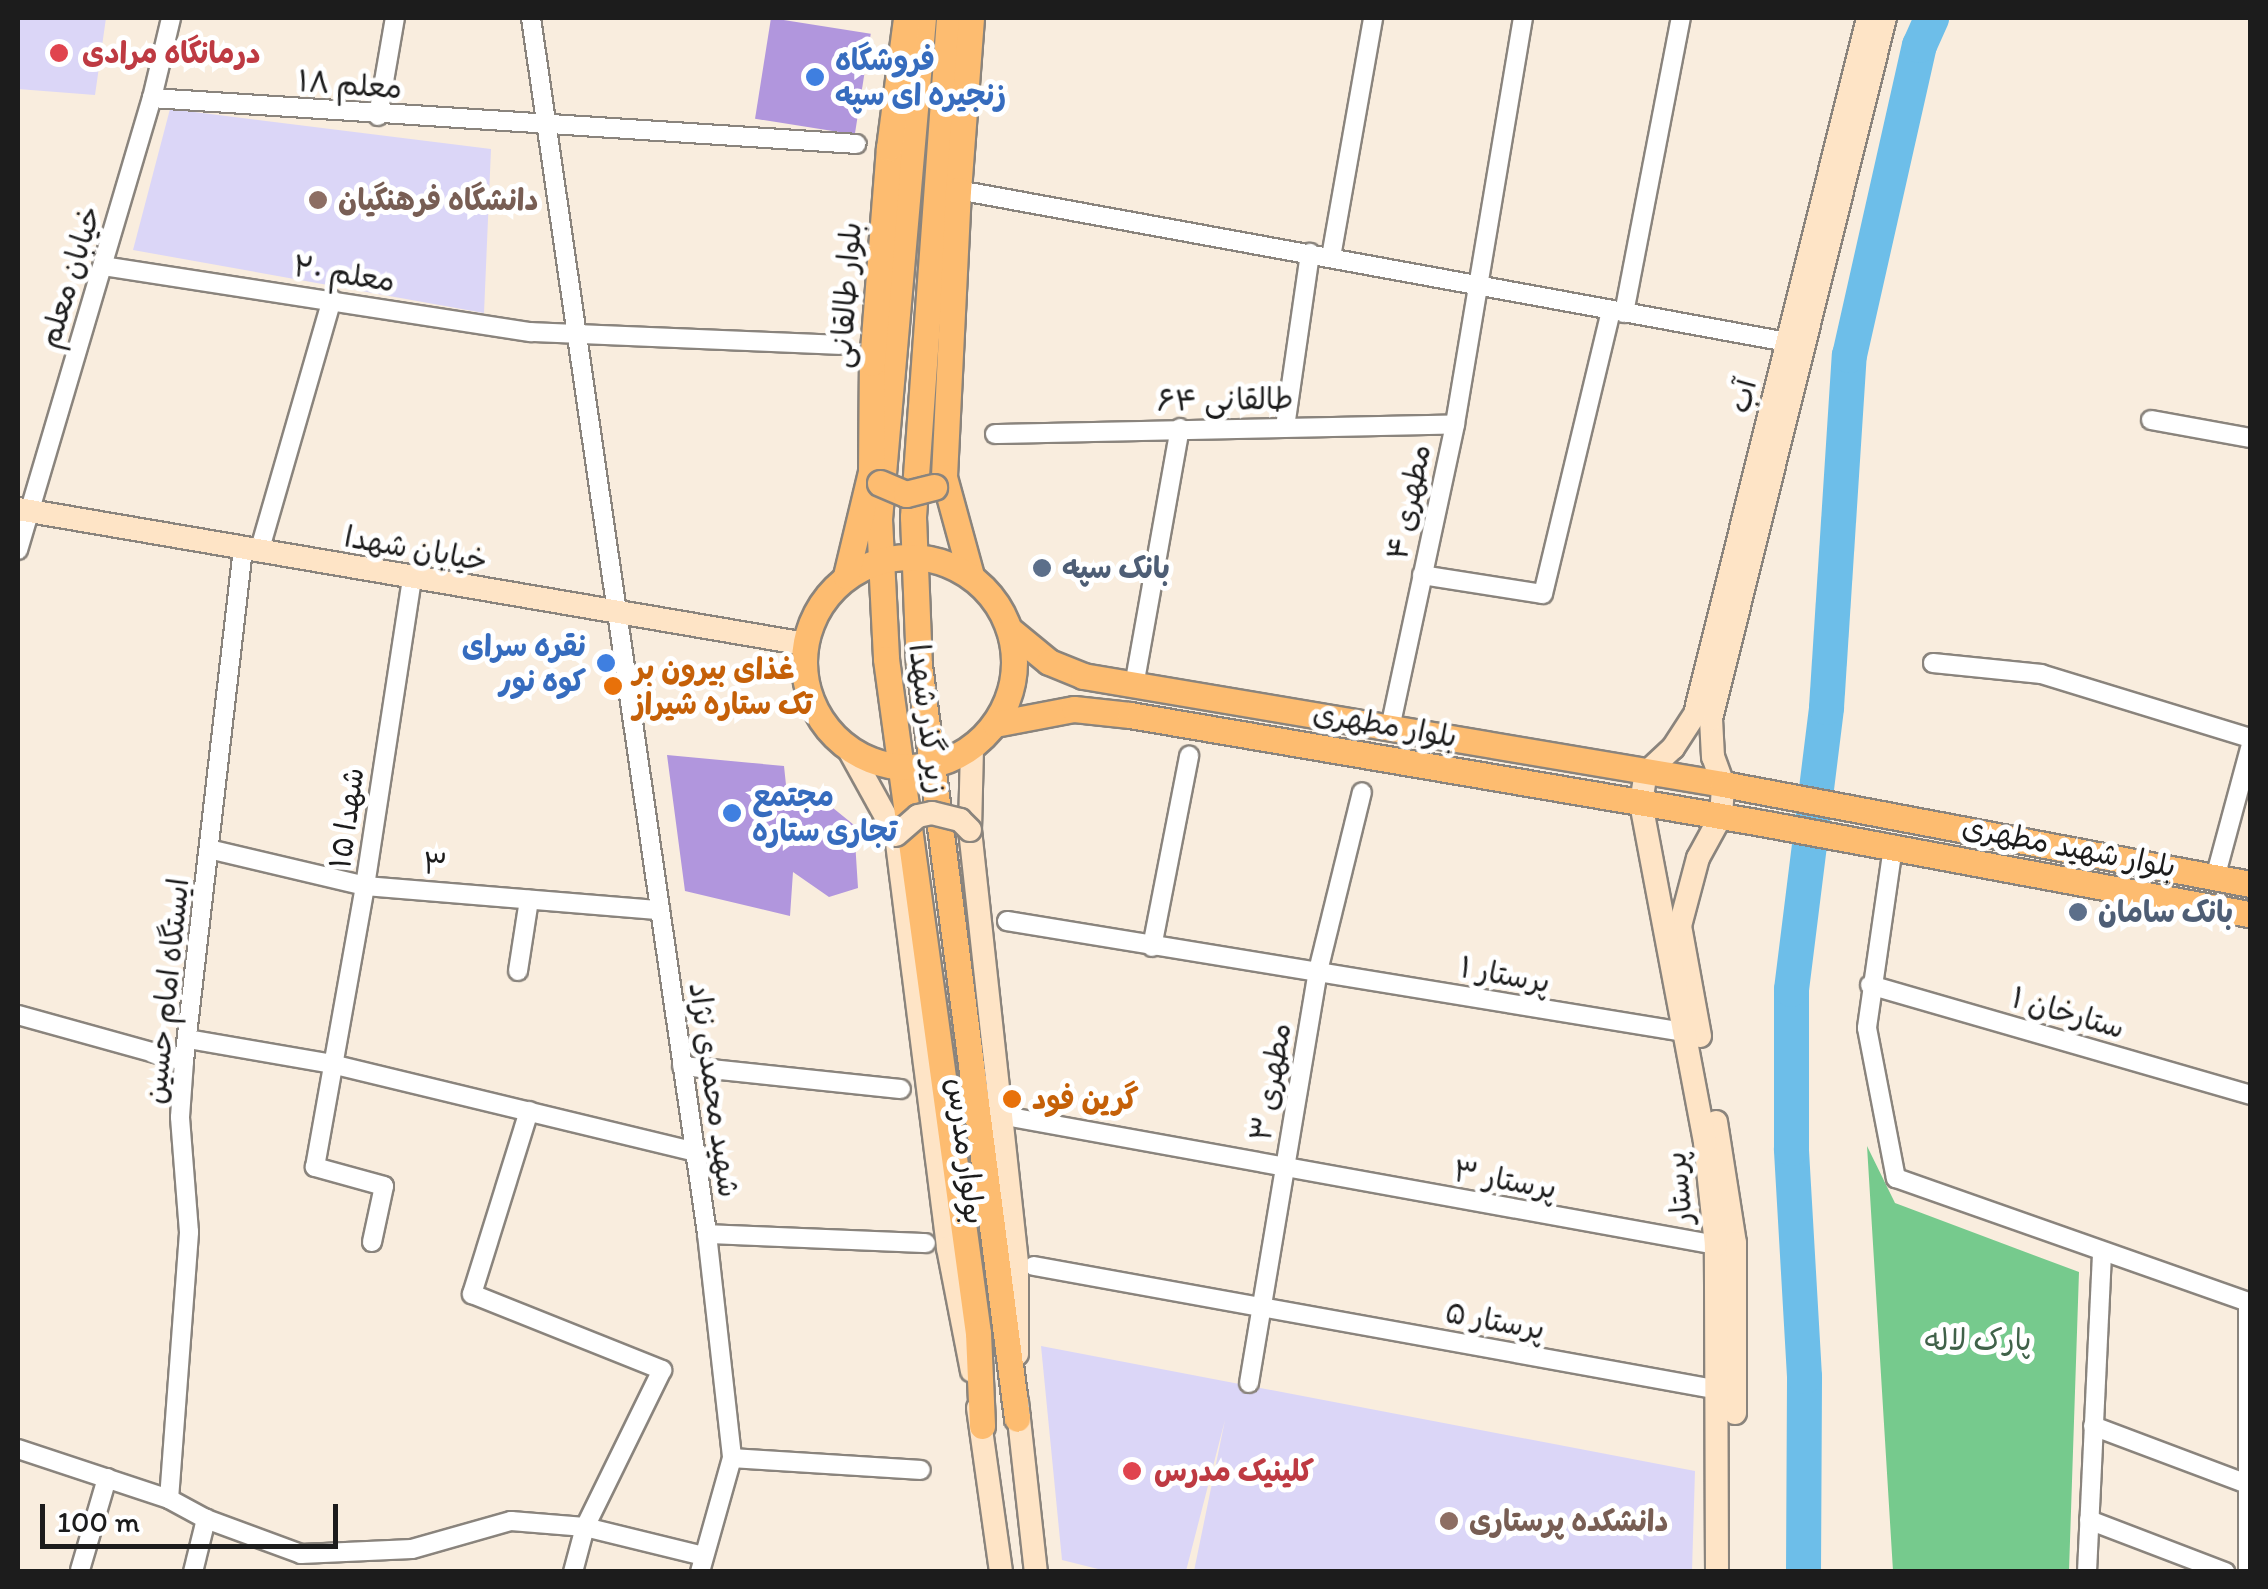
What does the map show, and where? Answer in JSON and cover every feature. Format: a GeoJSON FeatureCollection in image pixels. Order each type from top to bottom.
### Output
{"type":"FeatureCollection","features":[{"type":"Feature","properties":{"kind":"main road","name":"بلوار طالقانی"},"geometry":{"type":"LineString","coordinates":[[846,576],[876,477],[872,363],[889,148],[906,18]]}},
{"type":"Feature","properties":{"kind":"main road","name":"زیر گذر شهدا"},"geometry":{"type":"LineString","coordinates":[[923,18],[879,519],[886,659],[978,1333],[982,1426]]}},
{"type":"Feature","properties":{"kind":"main road","name":"زیر گذر شهدا"},"geometry":{"type":"LineString","coordinates":[[949,18],[914,499],[919,665],[1017,1420]]}},
{"type":"Feature","properties":{"kind":"main road"},"geometry":{"type":"LineString","coordinates":[[971,18],[939,482],[972,576]]}},
{"type":"Feature","properties":{"kind":"main road"},"geometry":{"type":"LineString","coordinates":[[876,477],[906,494],[939,482]]}},
{"type":"Feature","properties":{"kind":"main road"},"geometry":{"type":"LineString","coordinates":[[909,556],[942,561],[972,576],[995,600],[1010,630],[1015,662],[1010,695],[996,724],[972,748],[943,762],[910,768],[878,762],[848,748],[826,727],[812,702],[804,674],[805,644],[827,595],[846,576],[876,561],[909,556]]}},
{"type":"Feature","properties":{"kind":"main road","name":"بلوار مطهری"},"geometry":{"type":"LineString","coordinates":[[1010,630],[1050,662],[1082,676],[1763,792]]}},
{"type":"Feature","properties":{"kind":"main road","name":"بلوار مطهری"},"geometry":{"type":"LineString","coordinates":[[996,724],[1074,710],[1130,716],[1762,822]]}},
{"type":"Feature","properties":{"kind":"main road","name":"بلوار شهید مطهری"},"geometry":{"type":"LineString","coordinates":[[1763,792],[2250,884]]}},
{"type":"Feature","properties":{"kind":"main road","name":"بلوار شهید مطهری"},"geometry":{"type":"LineString","coordinates":[[1762,822],[2250,914]]}},
{"type":"Feature","properties":{"kind":"street","name":"خیابان معلم"},"geometry":{"type":"LineString","coordinates":[[18,550],[23,510],[103,266],[171,18]]}},
{"type":"Feature","properties":{"kind":"street"},"geometry":{"type":"LineString","coordinates":[[378,116],[394,18]]}},
{"type":"Feature","properties":{"kind":"street","name":"شهید محمدی نژاد"},"geometry":{"type":"LineString","coordinates":[[532,18],[695,1152],[732,1458],[702,1564]]}},
{"type":"Feature","properties":{"kind":"street"},"geometry":{"type":"LineString","coordinates":[[1331,257],[1374,18]]}},
{"type":"Feature","properties":{"kind":"street","name":"مطهری ۴"},"geometry":{"type":"LineString","coordinates":[[1390,728],[1455,424],[1523,18]]}},
{"type":"Feature","properties":{"kind":"street"},"geometry":{"type":"LineString","coordinates":[[1422,574],[1543,594],[1617,311],[1681,18]]}},
{"type":"Feature","properties":{"kind":"street","name":"آب"},"geometry":{"type":"LineString","coordinates":[[1646,773],[1673,748],[1695,714],[1868,18]]}},
{"type":"Feature","properties":{"kind":"street","name":"آب"},"geometry":{"type":"LineString","coordinates":[[1721,816],[1723,784],[1713,757],[1711,719],[1885,18]]}},
{"type":"Feature","properties":{"kind":"street","name":"معلم ۱۸"},"geometry":{"type":"LineString","coordinates":[[152,98],[378,116],[857,144]]}},
{"type":"Feature","properties":{"kind":"street"},"geometry":{"type":"LineString","coordinates":[[958,190],[1787,342]]}},
{"type":"Feature","properties":{"kind":"street"},"geometry":{"type":"LineString","coordinates":[[1285,427],[1310,254]]}},
{"type":"Feature","properties":{"kind":"street","name":"معلم ۲۰"},"geometry":{"type":"LineString","coordinates":[[103,266],[577,336],[840,345]]}},
{"type":"Feature","properties":{"kind":"street","name":"ایستگاه امام حسین"},"geometry":{"type":"LineString","coordinates":[[168,1499],[189,1232],[180,1118],[209,849],[251,550],[332,299]]}},
{"type":"Feature","properties":{"kind":"street"},"geometry":{"type":"LineString","coordinates":[[2150,420],[2250,438]]}},
{"type":"Feature","properties":{"kind":"street","name":"طالقانی ۶۴"},"geometry":{"type":"LineString","coordinates":[[996,434],[1455,424]]}},
{"type":"Feature","properties":{"kind":"street"},"geometry":{"type":"LineString","coordinates":[[1134,686],[1180,428]]}},
{"type":"Feature","properties":{"kind":"street","name":"خیابان شهدا"},"geometry":{"type":"LineString","coordinates":[[23,510],[805,644]]}},
{"type":"Feature","properties":{"kind":"street","name":"شهدا ۱۵"},"geometry":{"type":"LineString","coordinates":[[372,1242],[384,1186],[316,1167],[365,886],[412,578]]}},
{"type":"Feature","properties":{"kind":"street"},"geometry":{"type":"LineString","coordinates":[[1933,663],[2042,674],[2250,738]]}},
{"type":"Feature","properties":{"kind":"street","name":"بولوار مدرس"},"geometry":{"type":"LineString","coordinates":[[848,748],[896,835],[948,1248],[982,1426],[1001,1572]]}},
{"type":"Feature","properties":{"kind":"street","name":"بولوار مدرس"},"geometry":{"type":"LineString","coordinates":[[972,748],[970,830],[1017,1263],[1017,1420],[1036,1572]]}},
{"type":"Feature","properties":{"kind":"street"},"geometry":{"type":"LineString","coordinates":[[2215,878],[2250,748]]}},
{"type":"Feature","properties":{"kind":"street"},"geometry":{"type":"LineString","coordinates":[[1152,947],[1189,756]]}},
{"type":"Feature","properties":{"kind":"street"},"geometry":{"type":"LineString","coordinates":[[1641,803],[1646,773]]}},
{"type":"Feature","properties":{"kind":"street","name":"مطهری ۳"},"geometry":{"type":"LineString","coordinates":[[1248,1383],[1318,971],[1362,792]]}},
{"type":"Feature","properties":{"kind":"street","name":"پرستار"},"geometry":{"type":"LineString","coordinates":[[1641,803],[1705,1142],[1716,1245],[1720,1390],[1717,1572]]}},
{"type":"Feature","properties":{"kind":"street"},"geometry":{"type":"LineString","coordinates":[[896,835],[918,816],[932,813],[960,820],[970,830]]}},
{"type":"Feature","properties":{"kind":"street","name":"پرستار"},"geometry":{"type":"LineString","coordinates":[[1721,816],[1698,858],[1680,926],[1735,1243],[1732,1572]]}},
{"type":"Feature","properties":{"kind":"street"},"geometry":{"type":"LineString","coordinates":[[1884,846],[1867,1028],[1896,1178],[2249,1303],[2248,1572]]}},
{"type":"Feature","properties":{"kind":"street","name":"۳"},"geometry":{"type":"LineString","coordinates":[[209,849],[365,886],[660,910]]}},
{"type":"Feature","properties":{"kind":"street"},"geometry":{"type":"LineString","coordinates":[[518,971],[530,900]]}},
{"type":"Feature","properties":{"kind":"street","name":"پرستار ۱"},"geometry":{"type":"LineString","coordinates":[[1008,921],[1684,1032]]}},
{"type":"Feature","properties":{"kind":"street","name":"ستارخان ۱"},"geometry":{"type":"LineString","coordinates":[[1870,985],[2250,1095]]}},
{"type":"Feature","properties":{"kind":"street"},"geometry":{"type":"LineString","coordinates":[[18,1015],[184,1061]]}},
{"type":"Feature","properties":{"kind":"street"},"geometry":{"type":"LineString","coordinates":[[188,1039],[332,1064],[695,1152]]}},
{"type":"Feature","properties":{"kind":"street"},"geometry":{"type":"LineString","coordinates":[[682,1066],[901,1089]]}},
{"type":"Feature","properties":{"kind":"street"},"geometry":{"type":"LineString","coordinates":[[529,1111],[472,1294],[662,1370],[585,1526],[573,1572]]}},
{"type":"Feature","properties":{"kind":"street","name":"پرستار ۳"},"geometry":{"type":"LineString","coordinates":[[1016,1118],[1716,1245]]}},
{"type":"Feature","properties":{"kind":"street"},"geometry":{"type":"LineString","coordinates":[[706,1234],[926,1243]]}},
{"type":"Feature","properties":{"kind":"street"},"geometry":{"type":"LineString","coordinates":[[2087,1572],[2102,1252]]}},
{"type":"Feature","properties":{"kind":"street","name":"پرستار ۵"},"geometry":{"type":"LineString","coordinates":[[1034,1266],[1720,1390]]}},
{"type":"Feature","properties":{"kind":"street"},"geometry":{"type":"LineString","coordinates":[[2094,1426],[2249,1484]]}},
{"type":"Feature","properties":{"kind":"street"},"geometry":{"type":"LineString","coordinates":[[18,1449],[168,1499],[206,1519],[301,1554],[412,1549],[512,1521],[585,1526],[702,1564]]}},
{"type":"Feature","properties":{"kind":"street"},"geometry":{"type":"LineString","coordinates":[[732,1458],[921,1470]]}},
{"type":"Feature","properties":{"kind":"street"},"geometry":{"type":"LineString","coordinates":[[80,1570],[107,1478]]}},
{"type":"Feature","properties":{"kind":"street"},"geometry":{"type":"LineString","coordinates":[[193,1572],[206,1519]]}},
{"type":"Feature","properties":{"kind":"street"},"geometry":{"type":"LineString","coordinates":[[2089,1520],[2224,1572]]}},
{"type":"Feature","properties":{"kind":"shaded area","name":"درمانگاه مرادی"},"geometry":{"type":"Polygon","coordinates":[[[18,18],[106,18],[95,95],[18,89],[18,18]]]}},
{"type":"Feature","properties":{"kind":"shaded area","name":"دانشگاه فرهنگیان"},"geometry":{"type":"Polygon","coordinates":[[[170,109],[491,149],[484,313],[133,250],[170,109]]]}},
{"type":"Feature","properties":{"kind":"shaded area","name":"دانشکده پرستاری"},"geometry":{"type":"Polygon","coordinates":[[[1041,1346],[1695,1471],[1692,1571],[1194,1571],[1225,1420],[1186,1571],[1106,1571],[1062,1560],[1041,1346]]]}},
{"type":"Feature","properties":{"kind":"green space","name":"پارک لاله"},"geometry":{"type":"Polygon","coordinates":[[[1867,1146],[1895,1203],[2079,1272],[2069,1571],[1893,1571],[1867,1146]]]}},
{"type":"Feature","properties":{"kind":"building","name":"فروشگاه زنجیره ای سپه"},"geometry":{"type":"Polygon","coordinates":[[[771,18],[871,34],[855,135],[755,119],[771,18]]]}},
{"type":"Feature","properties":{"kind":"building","name":"مجتمع تجاری ستاره"},"geometry":{"type":"Polygon","coordinates":[[[667,755],[784,766],[786,785],[812,791],[854,825],[858,888],[829,897],[793,872],[790,916],[685,891],[667,755]]]}},
{"type":"Feature","properties":{"kind":"waterway"},"geometry":{"type":"LineString","coordinates":[[1803,1572],[1804,1376],[1791,1148],[1791,989],[1826,707],[1849,355],[1919,45],[1931,18]]}},
{"type":"Feature","properties":{"kind":"place","name":"درمانگاه مرادی"},"geometry":{"type":"Point","coordinates":[59,53]}},
{"type":"Feature","properties":{"kind":"place","name":"فروشگاه زنجیره ای سپه"},"geometry":{"type":"Point","coordinates":[815,77]}},
{"type":"Feature","properties":{"kind":"place","name":"دانشگاه فرهنگیان"},"geometry":{"type":"Point","coordinates":[318,200]}},
{"type":"Feature","properties":{"kind":"place","name":"بانک سپه"},"geometry":{"type":"Point","coordinates":[1042,568]}},
{"type":"Feature","properties":{"kind":"place","name":"نقره سرای کوه نور"},"geometry":{"type":"Point","coordinates":[606,663]}},
{"type":"Feature","properties":{"kind":"place","name":"غذای بیرون بر تک ستاره شیراز"},"geometry":{"type":"Point","coordinates":[613,686]}},
{"type":"Feature","properties":{"kind":"place","name":"مجتمع تجاری ستاره"},"geometry":{"type":"Point","coordinates":[732,813]}},
{"type":"Feature","properties":{"kind":"place","name":"بانک سامان"},"geometry":{"type":"Point","coordinates":[2078,912]}},
{"type":"Feature","properties":{"kind":"place","name":"گرین فود"},"geometry":{"type":"Point","coordinates":[1012,1099]}},
{"type":"Feature","properties":{"kind":"place","name":"کلینیک مدرس"},"geometry":{"type":"Point","coordinates":[1132,1471]}},
{"type":"Feature","properties":{"kind":"place","name":"دانشکده پرستاری"},"geometry":{"type":"Point","coordinates":[1449,1521]}}]}
